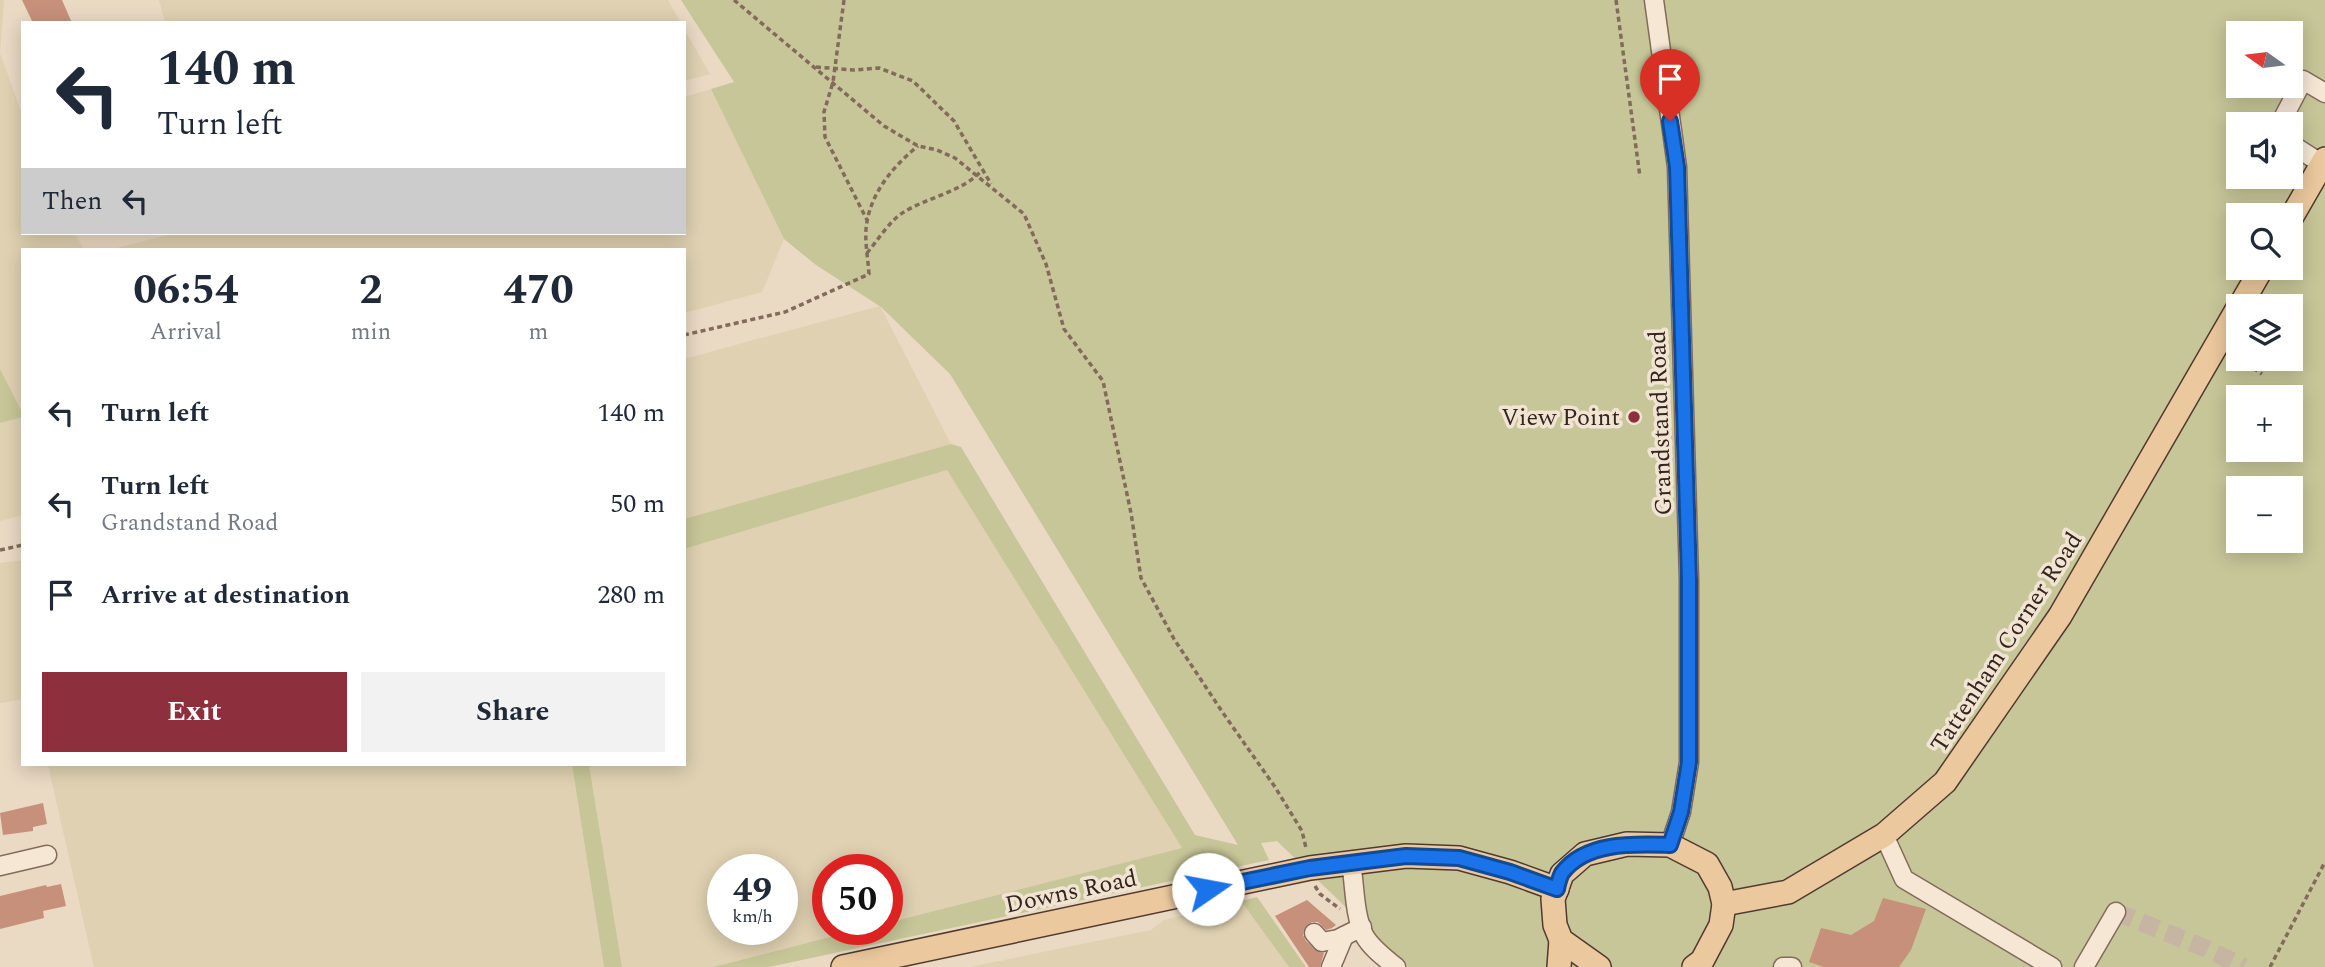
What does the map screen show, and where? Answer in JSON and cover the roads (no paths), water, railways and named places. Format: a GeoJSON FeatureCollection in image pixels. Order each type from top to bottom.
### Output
{"type":"FeatureCollection","features":[{"type":"Feature","properties":{"kind":"main road"},"geometry":{"type":"LineString","coordinates":[[2300,203],[2324,162]]}},
{"type":"Feature","properties":{"kind":"main road","name":"Tattenham Corner Road"},"geometry":{"type":"LineString","coordinates":[[1724,904],[1788,892],[1884,835],[1945,782],[2060,616],[2226,329]]}},
{"type":"Feature","properties":{"kind":"main road"},"geometry":{"type":"LineString","coordinates":[[1559,967],[1561,940],[1555,925],[1553,899],[1562,874],[1585,854],[1627,844],[1670,845],[1707,864],[1720,887],[1724,904],[1721,925],[1702,961],[1694,967]]}},
{"type":"Feature","properties":{"kind":"main road","name":"Downs Road"},"geometry":{"type":"LineString","coordinates":[[843,967],[1310,868],[1406,856],[1459,858],[1557,889]]}},
{"type":"Feature","properties":{"kind":"main road"},"geometry":{"type":"LineString","coordinates":[[1561,940],[1599,967]]}},
{"type":"Feature","properties":{"kind":"street","name":"Grandstand Road"},"geometry":{"type":"LineString","coordinates":[[1654,0],[1677,167],[1689,580],[1689,762],[1681,812],[1670,845]]}},
{"type":"Feature","properties":{"kind":"street"},"geometry":{"type":"LineString","coordinates":[[2286,112],[2303,80],[2325,93]]}},
{"type":"Feature","properties":{"kind":"street"},"geometry":{"type":"LineString","coordinates":[[2303,151],[2324,162]]}},
{"type":"Feature","properties":{"kind":"street"},"geometry":{"type":"LineString","coordinates":[[1884,835],[1904,879],[2052,967]]}},
{"type":"Feature","properties":{"kind":"street"},"geometry":{"type":"LineString","coordinates":[[0,866],[47,855]]}},
{"type":"Feature","properties":{"kind":"street"},"geometry":{"type":"LineString","coordinates":[[1351,863],[1364,935],[1391,966]]}},
{"type":"Feature","properties":{"kind":"street"},"geometry":{"type":"LineString","coordinates":[[2084,967],[2116,912]]}},
{"type":"Feature","properties":{"kind":"street"},"geometry":{"type":"LineString","coordinates":[[1331,967],[1344,936],[1360,920]]}},
{"type":"Feature","properties":{"kind":"street"},"geometry":{"type":"LineString","coordinates":[[1314,933],[1322,942],[1344,936]]}},
{"type":"Feature","properties":{"kind":"street"},"geometry":{"type":"LineString","coordinates":[[1783,967],[1792,967]]}},
{"type":"Feature","properties":{"kind":"tunnel"},"geometry":{"type":"LineString","coordinates":[[2116,912],[2244,967]]}},
{"type":"Feature","properties":{"kind":"place","name":"View Point"},"geometry":{"type":"Point","coordinates":[1634,417]}}]}
